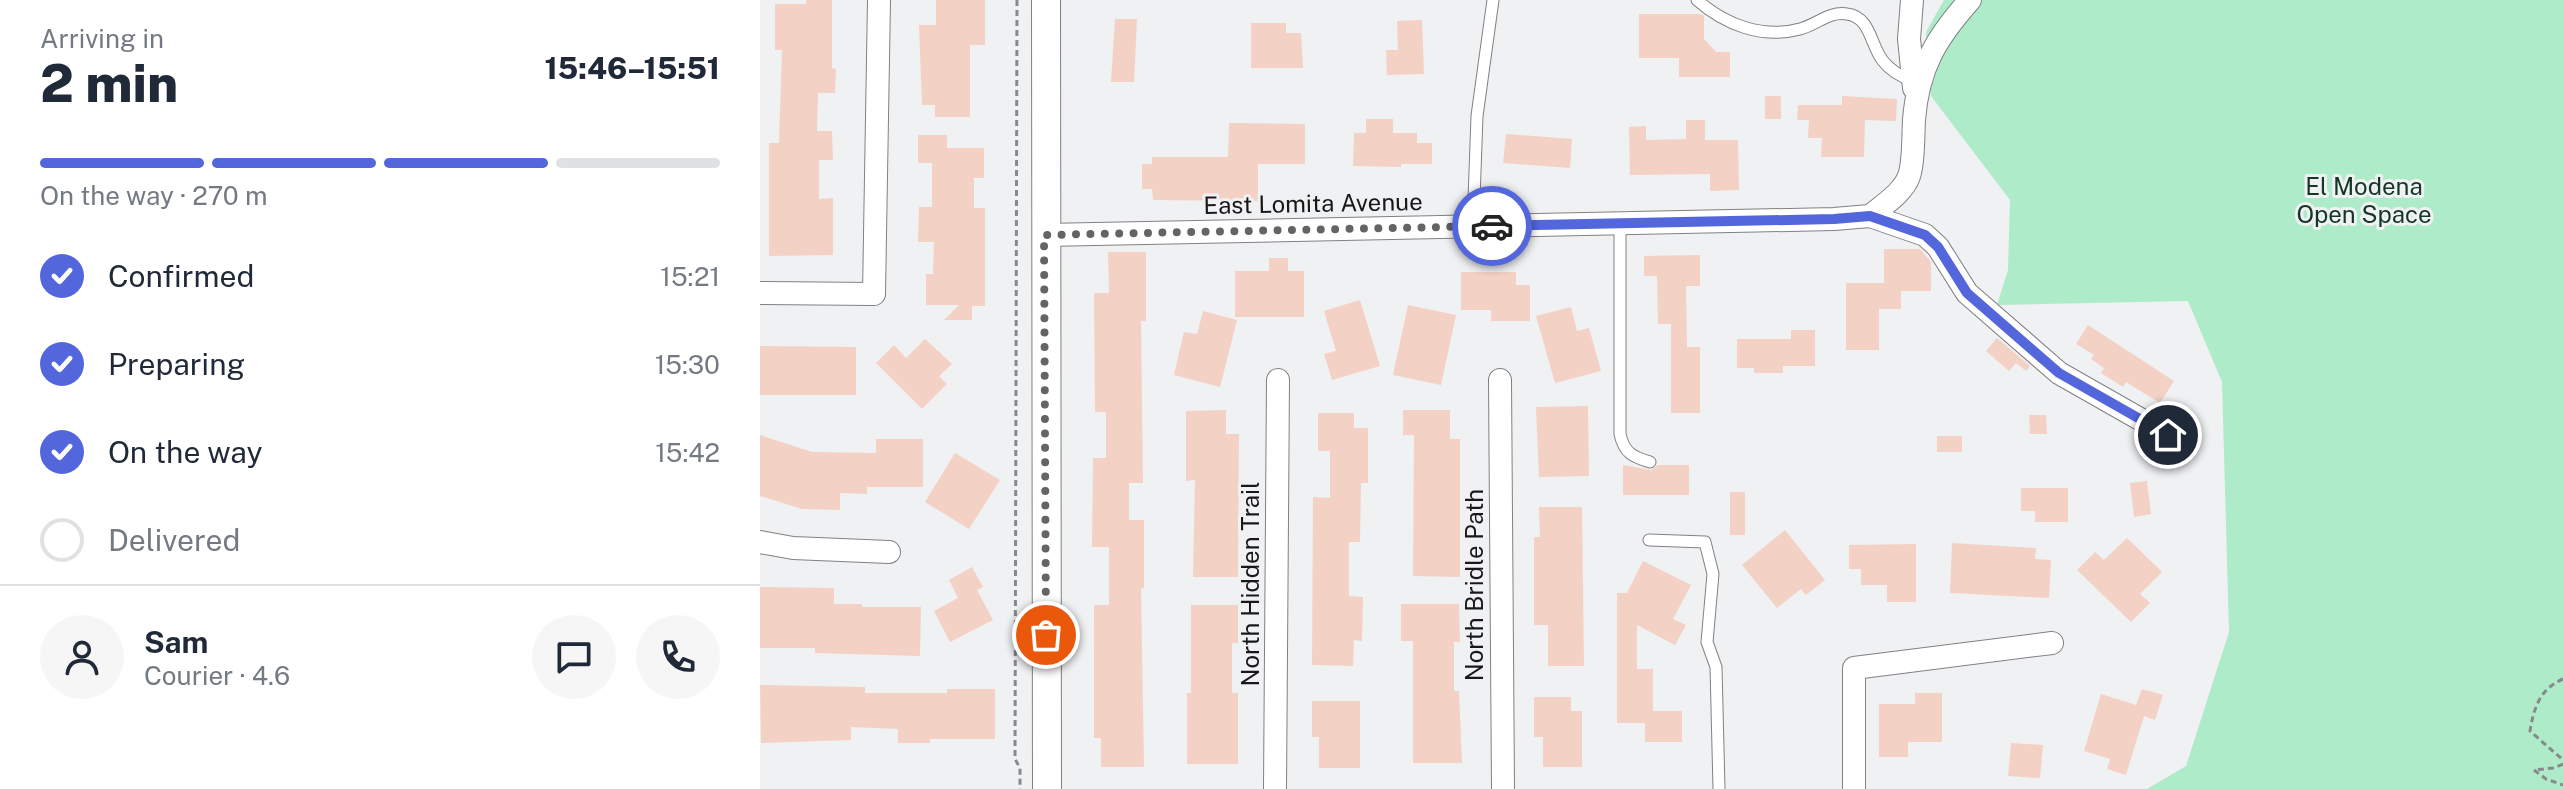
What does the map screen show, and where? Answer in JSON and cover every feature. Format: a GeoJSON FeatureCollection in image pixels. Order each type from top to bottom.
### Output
{"type":"FeatureCollection","features":[{"type":"Feature","properties":{"kind":"street"},"geometry":{"type":"LineString","coordinates":[[760,293],[874,294],[879,0]]}},
{"type":"Feature","properties":{"kind":"street"},"geometry":{"type":"LineString","coordinates":[[1046,0],[1047,789]]}},
{"type":"Feature","properties":{"kind":"street"},"geometry":{"type":"LineString","coordinates":[[1870,216],[1896,194],[1910,176],[1914,91],[1909,39],[1912,0]]}},
{"type":"Feature","properties":{"kind":"street"},"geometry":{"type":"LineString","coordinates":[[1914,91],[1943,31],[1970,0]]}},
{"type":"Feature","properties":{"kind":"street"},"geometry":{"type":"LineString","coordinates":[[1870,216],[1925,235],[1938,247],[1967,293],[2059,373],[2168,435]]}},
{"type":"Feature","properties":{"kind":"street","name":"East Lomita Avenue"},"geometry":{"type":"LineString","coordinates":[[1044,235],[1870,216]]}},
{"type":"Feature","properties":{"kind":"street","name":"North Hidden Trail"},"geometry":{"type":"LineString","coordinates":[[1275,789],[1278,380]]}},
{"type":"Feature","properties":{"kind":"street","name":"North Bridle Path"},"geometry":{"type":"LineString","coordinates":[[1500,380],[1503,789]]}},
{"type":"Feature","properties":{"kind":"street"},"geometry":{"type":"LineString","coordinates":[[760,542],[793,548],[889,552]]}},
{"type":"Feature","properties":{"kind":"street"},"geometry":{"type":"LineString","coordinates":[[1854,789],[1854,668],[2052,643]]}},
{"type":"Feature","properties":{"kind":"lane"},"geometry":{"type":"LineString","coordinates":[[1473,227],[1477,116],[1493,0]]}},
{"type":"Feature","properties":{"kind":"lane"},"geometry":{"type":"LineString","coordinates":[[1697,0],[1738,28],[1766,32],[1800,29],[1832,15],[1848,14],[1863,21],[1882,60],[1914,91]]}},
{"type":"Feature","properties":{"kind":"lane"},"geometry":{"type":"LineString","coordinates":[[1620,224],[1620,434],[1628,452],[1650,462]]}},
{"type":"Feature","properties":{"kind":"lane"},"geometry":{"type":"LineString","coordinates":[[1649,540],[1705,542],[1713,574],[1707,642],[1716,667],[1719,789]]}},
{"type":"Feature","properties":{"kind":"path"},"geometry":{"type":"LineString","coordinates":[[1017,0],[1015,759],[1020,768],[1020,789]]}},
{"type":"Feature","properties":{"kind":"path"},"geometry":{"type":"LineString","coordinates":[[2563,679],[2547,686],[2532,715],[2530,731],[2563,762],[2554,768],[2534,770],[2546,779],[2563,785]]}},
{"type":"Feature","properties":{"kind":"green space","name":"El Modena Open Space"},"geometry":{"type":"Polygon","coordinates":[[[1944,0],[2563,0],[2563,789],[2147,789],[2186,766],[2229,632],[2222,382],[2188,301],[1997,305],[2008,270],[2010,200],[1931,96],[1926,32],[1944,0]]]}},
{"type":"Feature","properties":{"kind":"building"},"geometry":{"type":"Polygon","coordinates":[[[806,0],[832,0],[835,93],[818,93],[817,131],[832,131],[833,160],[819,160],[819,199],[833,198],[833,255],[769,256],[769,143],[779,143],[782,50],[775,50],[775,4],[806,4],[806,0]]]}},
{"type":"Feature","properties":{"kind":"building"},"geometry":{"type":"Polygon","coordinates":[[[936,0],[985,0],[985,45],[970,45],[970,117],[935,117],[935,105],[922,105],[919,25],[936,25],[936,0]]]}},
{"type":"Feature","properties":{"kind":"building"},"geometry":{"type":"Polygon","coordinates":[[[1639,14],[1704,16],[1704,39],[1716,52],[1730,52],[1730,77],[1679,77],[1679,58],[1639,58],[1639,14]]]}},
{"type":"Feature","properties":{"kind":"building"},"geometry":{"type":"Polygon","coordinates":[[[1115,19],[1137,19],[1134,82],[1111,82],[1115,19]]]}},
{"type":"Feature","properties":{"kind":"building"},"geometry":{"type":"Polygon","coordinates":[[[1422,20],[1424,74],[1387,75],[1386,50],[1398,50],[1397,21],[1422,20]]]}},
{"type":"Feature","properties":{"kind":"building"},"geometry":{"type":"Polygon","coordinates":[[[1251,23],[1286,23],[1286,33],[1301,33],[1303,68],[1251,68],[1251,23]]]}},
{"type":"Feature","properties":{"kind":"building"},"geometry":{"type":"Polygon","coordinates":[[[1765,96],[1781,96],[1781,119],[1765,119],[1765,96]]]}},
{"type":"Feature","properties":{"kind":"building"},"geometry":{"type":"Polygon","coordinates":[[[1842,96],[1897,99],[1896,121],[1865,120],[1864,157],[1821,157],[1822,138],[1808,138],[1809,120],[1797,120],[1798,105],[1842,105],[1842,96]]]}},
{"type":"Feature","properties":{"kind":"building"},"geometry":{"type":"Polygon","coordinates":[[[1366,119],[1393,119],[1393,133],[1417,133],[1417,143],[1432,143],[1432,164],[1353,166],[1354,133],[1366,133],[1366,119]]]}},
{"type":"Feature","properties":{"kind":"building"},"geometry":{"type":"Polygon","coordinates":[[[1686,120],[1705,120],[1705,140],[1738,140],[1739,190],[1710,191],[1710,174],[1630,175],[1629,127],[1646,126],[1646,140],[1686,139],[1686,120]]]}},
{"type":"Feature","properties":{"kind":"building"},"geometry":{"type":"Polygon","coordinates":[[[1229,123],[1305,124],[1305,164],[1258,164],[1258,201],[1153,200],[1152,189],[1142,189],[1142,164],[1152,164],[1152,157],[1228,157],[1229,123]]]}},
{"type":"Feature","properties":{"kind":"building"},"geometry":{"type":"Polygon","coordinates":[[[1506,134],[1572,139],[1570,168],[1503,163],[1506,134]]]}},
{"type":"Feature","properties":{"kind":"building"},"geometry":{"type":"Polygon","coordinates":[[[918,135],[947,135],[947,148],[984,148],[984,178],[974,178],[974,208],[985,208],[985,306],[972,306],[972,320],[944,320],[959,305],[926,305],[926,274],[933,274],[934,242],[918,242],[919,207],[932,207],[932,163],[918,163],[918,135]]]}},
{"type":"Feature","properties":{"kind":"building"},"geometry":{"type":"Polygon","coordinates":[[[1884,249],[1920,249],[1931,262],[1931,291],[1901,291],[1901,309],[1879,309],[1879,350],[1846,350],[1846,283],[1884,283],[1884,249]]]}},
{"type":"Feature","properties":{"kind":"building"},"geometry":{"type":"Polygon","coordinates":[[[1108,252],[1146,252],[1146,321],[1141,321],[1143,483],[1129,483],[1129,520],[1144,520],[1144,588],[1141,588],[1144,767],[1101,767],[1101,738],[1094,738],[1094,605],[1109,605],[1109,547],[1092,547],[1093,458],[1106,458],[1106,412],[1095,412],[1094,293],[1109,293],[1108,252]]]}},
{"type":"Feature","properties":{"kind":"building"},"geometry":{"type":"Polygon","coordinates":[[[1700,255],[1700,286],[1686,286],[1687,347],[1700,347],[1700,413],[1671,413],[1671,324],[1658,324],[1657,276],[1644,276],[1644,256],[1700,255]]]}},
{"type":"Feature","properties":{"kind":"building"},"geometry":{"type":"Polygon","coordinates":[[[1269,258],[1288,258],[1288,271],[1304,271],[1304,317],[1235,317],[1235,271],[1269,271],[1269,258]]]}},
{"type":"Feature","properties":{"kind":"building"},"geometry":{"type":"Polygon","coordinates":[[[1461,272],[1516,272],[1516,285],[1530,285],[1530,321],[1491,321],[1491,310],[1461,310],[1461,272]]]}},
{"type":"Feature","properties":{"kind":"building"},"geometry":{"type":"Polygon","coordinates":[[[1360,300],[1380,366],[1332,380],[1324,354],[1336,351],[1324,311],[1360,300]]]}},
{"type":"Feature","properties":{"kind":"building"},"geometry":{"type":"Polygon","coordinates":[[[1408,305],[1456,315],[1441,385],[1393,375],[1408,305]]]}},
{"type":"Feature","properties":{"kind":"building"},"geometry":{"type":"Polygon","coordinates":[[[1571,307],[1577,331],[1589,328],[1601,371],[1555,383],[1536,316],[1571,307]]]}},
{"type":"Feature","properties":{"kind":"building"},"geometry":{"type":"Polygon","coordinates":[[[1203,311],[1237,320],[1220,387],[1174,375],[1184,332],[1197,334],[1203,311]]]}},
{"type":"Feature","properties":{"kind":"building"},"geometry":{"type":"Polygon","coordinates":[[[2088,325],[2174,381],[2160,403],[2126,382],[2123,387],[2101,373],[2104,368],[2091,359],[2094,355],[2076,344],[2088,325]]]}},
{"type":"Feature","properties":{"kind":"building"},"geometry":{"type":"Polygon","coordinates":[[[1791,330],[1815,330],[1815,366],[1783,366],[1783,373],[1754,373],[1754,368],[1737,368],[1737,339],[1791,339],[1791,330]]]}},
{"type":"Feature","properties":{"kind":"building"},"geometry":{"type":"Polygon","coordinates":[[[1997,338],[2030,366],[2026,371],[2016,363],[2009,371],[1986,351],[1997,338]]]}},
{"type":"Feature","properties":{"kind":"building"},"geometry":{"type":"Polygon","coordinates":[[[925,339],[952,364],[939,376],[947,384],[922,409],[876,363],[894,345],[906,358],[925,339]]]}},
{"type":"Feature","properties":{"kind":"building"},"geometry":{"type":"Polygon","coordinates":[[[760,346],[856,347],[856,395],[760,395],[760,346]]]}},
{"type":"Feature","properties":{"kind":"building"},"geometry":{"type":"Polygon","coordinates":[[[1588,406],[1589,476],[1539,477],[1536,407],[1588,406]]]}},
{"type":"Feature","properties":{"kind":"building"},"geometry":{"type":"Polygon","coordinates":[[[1226,410],[1226,434],[1239,434],[1238,577],[1193,577],[1195,480],[1186,481],[1186,411],[1226,410]]]}},
{"type":"Feature","properties":{"kind":"building"},"geometry":{"type":"Polygon","coordinates":[[[1403,410],[1450,410],[1450,439],[1460,439],[1460,577],[1413,576],[1414,435],[1403,435],[1403,410]]]}},
{"type":"Feature","properties":{"kind":"building"},"geometry":{"type":"Polygon","coordinates":[[[1318,413],[1354,413],[1354,428],[1368,428],[1368,483],[1361,483],[1360,542],[1349,542],[1349,596],[1363,597],[1362,641],[1354,640],[1353,666],[1312,665],[1313,497],[1330,498],[1330,451],[1318,451],[1318,413]]]}},
{"type":"Feature","properties":{"kind":"building"},"geometry":{"type":"Polygon","coordinates":[[[2029,415],[2046,415],[2047,434],[2030,434],[2029,415]]]}},
{"type":"Feature","properties":{"kind":"building"},"geometry":{"type":"Polygon","coordinates":[[[760,435],[812,452],[876,453],[876,439],[923,439],[923,487],[867,487],[867,494],[840,493],[840,510],[802,509],[760,496],[760,435]]]}},
{"type":"Feature","properties":{"kind":"building"},"geometry":{"type":"Polygon","coordinates":[[[1937,436],[1962,436],[1962,452],[1937,452],[1937,436]]]}},
{"type":"Feature","properties":{"kind":"building"},"geometry":{"type":"Polygon","coordinates":[[[955,453],[1000,480],[969,529],[925,502],[955,453]]]}},
{"type":"Feature","properties":{"kind":"building"},"geometry":{"type":"Polygon","coordinates":[[[1623,465],[1651,470],[1658,465],[1689,465],[1689,495],[1623,495],[1623,465]]]}},
{"type":"Feature","properties":{"kind":"building"},"geometry":{"type":"Polygon","coordinates":[[[2147,481],[2151,514],[2134,517],[2130,483],[2147,481]]]}},
{"type":"Feature","properties":{"kind":"building"},"geometry":{"type":"Polygon","coordinates":[[[2021,488],[2068,488],[2068,522],[2035,522],[2035,511],[2021,511],[2021,488]]]}},
{"type":"Feature","properties":{"kind":"building"},"geometry":{"type":"Polygon","coordinates":[[[1730,492],[1745,492],[1745,535],[1730,535],[1730,492]]]}},
{"type":"Feature","properties":{"kind":"building"},"geometry":{"type":"Polygon","coordinates":[[[1539,507],[1582,507],[1584,666],[1548,666],[1548,625],[1534,625],[1534,537],[1540,537],[1539,507]]]}},
{"type":"Feature","properties":{"kind":"building"},"geometry":{"type":"Polygon","coordinates":[[[1785,530],[1825,580],[1806,595],[1801,589],[1777,608],[1742,565],[1785,530]]]}},
{"type":"Feature","properties":{"kind":"building"},"geometry":{"type":"Polygon","coordinates":[[[2127,538],[2162,572],[2140,594],[2150,603],[2131,622],[2077,570],[2095,552],[2104,560],[2127,538]]]}},
{"type":"Feature","properties":{"kind":"building"},"geometry":{"type":"Polygon","coordinates":[[[1952,543],[2036,548],[2035,559],[2051,560],[2049,598],[1950,593],[1952,543]]]}},
{"type":"Feature","properties":{"kind":"building"},"geometry":{"type":"Polygon","coordinates":[[[1916,544],[1916,602],[1887,602],[1887,585],[1861,585],[1861,569],[1849,569],[1849,545],[1916,544]]]}},
{"type":"Feature","properties":{"kind":"building"},"geometry":{"type":"Polygon","coordinates":[[[1643,561],[1691,585],[1673,619],[1686,625],[1675,645],[1637,625],[1637,669],[1653,669],[1653,711],[1682,711],[1682,742],[1645,742],[1645,723],[1617,723],[1617,593],[1627,593],[1643,561]]]}},
{"type":"Feature","properties":{"kind":"building"},"geometry":{"type":"Polygon","coordinates":[[[972,567],[983,587],[977,590],[993,620],[950,642],[934,611],[958,598],[949,580],[972,567]]]}},
{"type":"Feature","properties":{"kind":"building"},"geometry":{"type":"Polygon","coordinates":[[[760,587],[834,588],[834,604],[921,607],[920,656],[815,653],[815,648],[760,648],[760,587]]]}},
{"type":"Feature","properties":{"kind":"building"},"geometry":{"type":"Polygon","coordinates":[[[1401,604],[1459,604],[1460,642],[1454,642],[1454,691],[1459,691],[1462,763],[1413,763],[1413,641],[1401,641],[1401,604]]]}},
{"type":"Feature","properties":{"kind":"building"},"geometry":{"type":"Polygon","coordinates":[[[1191,605],[1238,605],[1238,643],[1232,643],[1232,693],[1238,693],[1238,764],[1187,764],[1191,605]]]}},
{"type":"Feature","properties":{"kind":"building"},"geometry":{"type":"Polygon","coordinates":[[[760,685],[865,687],[865,693],[947,693],[947,689],[995,689],[995,739],[930,739],[930,743],[898,743],[898,729],[851,727],[851,740],[761,743],[760,685]]]}},
{"type":"Feature","properties":{"kind":"building"},"geometry":{"type":"Polygon","coordinates":[[[2142,689],[2163,695],[2155,720],[2144,716],[2126,775],[2107,769],[2110,759],[2084,751],[2101,694],[2136,705],[2142,689]]]}},
{"type":"Feature","properties":{"kind":"building"},"geometry":{"type":"Polygon","coordinates":[[[1915,693],[1942,693],[1942,742],[1908,742],[1908,757],[1879,757],[1879,704],[1915,704],[1915,693]]]}},
{"type":"Feature","properties":{"kind":"building"},"geometry":{"type":"Polygon","coordinates":[[[1534,697],[1571,697],[1571,711],[1582,711],[1582,767],[1543,767],[1543,737],[1534,737],[1534,697]]]}},
{"type":"Feature","properties":{"kind":"building"},"geometry":{"type":"Polygon","coordinates":[[[1312,701],[1360,701],[1360,768],[1319,768],[1319,737],[1312,737],[1312,701]]]}},
{"type":"Feature","properties":{"kind":"building"},"geometry":{"type":"Polygon","coordinates":[[[2011,743],[2043,745],[2040,778],[2008,776],[2011,743]]]}},
{"type":"Feature","properties":{"kind":"way so far"},"geometry":{"type":"LineString","coordinates":[[1046,635],[1044,235],[1492,226]]}},
{"type":"Feature","properties":{"kind":"route"},"geometry":{"type":"LineString","coordinates":[[1492,226],[1870,216],[1925,235],[1938,247],[1967,293],[2059,373],[2168,435]]}}]}
